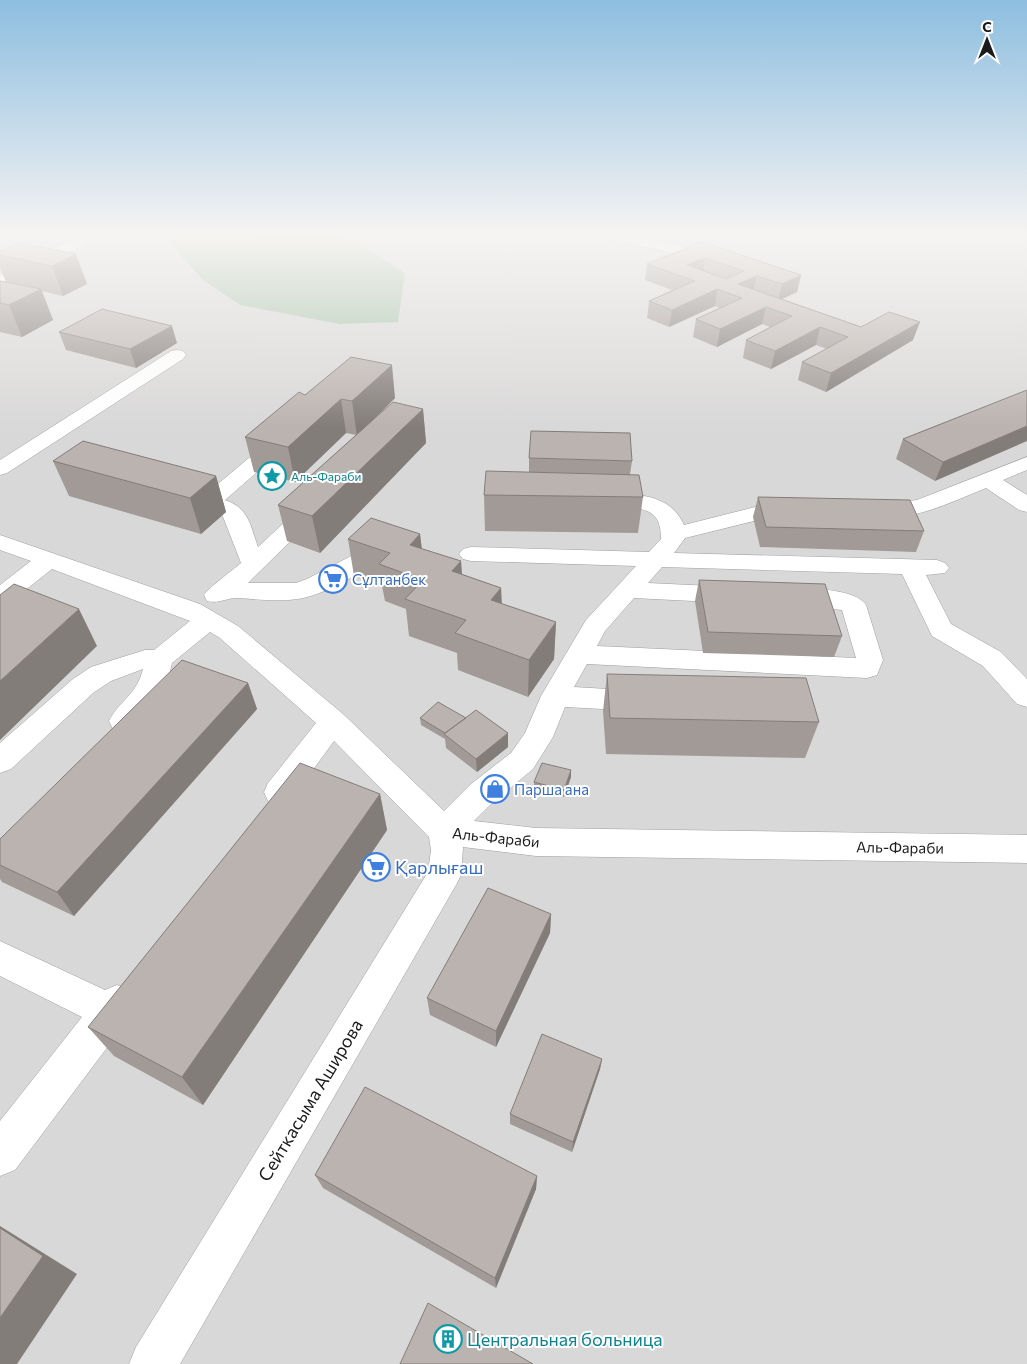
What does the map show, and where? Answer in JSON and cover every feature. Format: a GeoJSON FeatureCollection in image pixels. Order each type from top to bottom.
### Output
{"type":"FeatureCollection","features":[{"type":"Feature","properties":{"kind":"street"},"geometry":{"type":"LineString","coordinates":[[0,469],[177,355]]}},
{"type":"Feature","properties":{"kind":"street"},"geometry":{"type":"LineString","coordinates":[[209,503],[296,429]]}},
{"type":"Feature","properties":{"kind":"street"},"geometry":{"type":"LineString","coordinates":[[856,508],[902,510],[923,506],[1027,463]]}},
{"type":"Feature","properties":{"kind":"street"},"geometry":{"type":"LineString","coordinates":[[988,480],[1027,505]]}},
{"type":"Feature","properties":{"kind":"street"},"geometry":{"type":"LineString","coordinates":[[165,489],[230,509],[235,515],[253,564]]}},
{"type":"Feature","properties":{"kind":"street"},"geometry":{"type":"LineString","coordinates":[[106,738],[146,697],[154,680],[160,659],[199,615],[330,492]]}},
{"type":"Feature","properties":{"kind":"street"},"geometry":{"type":"LineString","coordinates":[[444,831],[482,793],[522,761],[538,737],[569,658],[626,590],[673,540],[674,534],[670,519],[662,509],[648,501],[581,499]]}},
{"type":"Feature","properties":{"kind":"street"},"geometry":{"type":"LineString","coordinates":[[674,534],[764,510],[794,505],[810,506]]}},
{"type":"Feature","properties":{"kind":"street","name":"Аль-Фараби"},"geometry":{"type":"LineString","coordinates":[[0,542],[199,615],[229,632],[333,722],[444,831],[536,842],[1027,849]]}},
{"type":"Feature","properties":{"kind":"street"},"geometry":{"type":"LineString","coordinates":[[226,590],[297,591],[316,585],[386,547],[398,544],[410,545]]}},
{"type":"Feature","properties":{"kind":"street"},"geometry":{"type":"LineString","coordinates":[[471,554],[937,568]]}},
{"type":"Feature","properties":{"kind":"street"},"geometry":{"type":"LineString","coordinates":[[0,597],[50,559]]}},
{"type":"Feature","properties":{"kind":"street"},"geometry":{"type":"LineString","coordinates":[[910,567],[942,630],[992,659],[1027,697]]}},
{"type":"Feature","properties":{"kind":"street"},"geometry":{"type":"LineString","coordinates":[[569,658],[867,668],[870,660],[853,605],[842,600],[626,590]]}},
{"type":"Feature","properties":{"kind":"street"},"geometry":{"type":"LineString","coordinates":[[0,761],[83,686],[101,674],[145,659],[160,659]]}},
{"type":"Feature","properties":{"kind":"street"},"geometry":{"type":"LineString","coordinates":[[555,696],[671,702]]}},
{"type":"Feature","properties":{"kind":"street"},"geometry":{"type":"LineString","coordinates":[[261,816],[333,722]]}},
{"type":"Feature","properties":{"kind":"street","name":"Сейткасыма Аширова"},"geometry":{"type":"LineString","coordinates":[[153,1364],[444,875],[447,850],[444,831]]}},
{"type":"Feature","properties":{"kind":"street"},"geometry":{"type":"LineString","coordinates":[[0,958],[110,1012]]}},
{"type":"Feature","properties":{"kind":"street"},"geometry":{"type":"LineString","coordinates":[[0,1155],[135,980]]}},
{"type":"Feature","properties":{"kind":"shaded area"},"geometry":{"type":"Polygon","coordinates":[[[0,300],[1027,300],[1027,1364],[0,1364],[0,300]]]}},
{"type":"Feature","properties":{"kind":"green space"},"geometry":{"type":"Polygon","coordinates":[[[232,300],[401,300],[398,322],[340,324],[240,305],[232,300]]]}},
{"type":"Feature","properties":{"kind":"building"},"geometry":{"type":"Polygon","coordinates":[[[0,300],[20,300],[9,305],[0,303],[0,300]]]}},
{"type":"Feature","properties":{"kind":"building"},"geometry":{"type":"Polygon","coordinates":[[[652,300],[694,300],[672,310],[649,301],[652,300]]]}},
{"type":"Feature","properties":{"kind":"building"},"geometry":{"type":"Polygon","coordinates":[[[738,300],[783,300],[861,327],[889,312],[920,322],[831,373],[802,362],[848,337],[820,327],[775,351],[746,340],[792,316],[766,307],[720,329],[696,319],[738,300]]]}},
{"type":"Feature","properties":{"kind":"building"},"geometry":{"type":"Polygon","coordinates":[[[102,309],[172,326],[130,349],[59,332],[102,309]]]}},
{"type":"Feature","properties":{"kind":"building"},"geometry":{"type":"Polygon","coordinates":[[[351,357],[392,365],[352,401],[341,399],[288,447],[245,437],[299,392],[305,395],[351,357]]]}},
{"type":"Feature","properties":{"kind":"building"},"geometry":{"type":"Polygon","coordinates":[[[1027,390],[1027,426],[943,462],[903,439],[1027,390]]]}},
{"type":"Feature","properties":{"kind":"building"},"geometry":{"type":"Polygon","coordinates":[[[393,402],[423,409],[312,516],[278,505],[393,402]]]}},
{"type":"Feature","properties":{"kind":"building"},"geometry":{"type":"Polygon","coordinates":[[[531,431],[630,433],[632,461],[529,458],[531,431]]]}},
{"type":"Feature","properties":{"kind":"building"},"geometry":{"type":"Polygon","coordinates":[[[83,441],[216,476],[190,498],[53,461],[83,441]]]}},
{"type":"Feature","properties":{"kind":"building"},"geometry":{"type":"Polygon","coordinates":[[[486,471],[639,475],[643,497],[484,495],[486,471]]]}},
{"type":"Feature","properties":{"kind":"building"},"geometry":{"type":"Polygon","coordinates":[[[758,497],[910,500],[924,531],[766,527],[758,497]]]}},
{"type":"Feature","properties":{"kind":"building"},"geometry":{"type":"Polygon","coordinates":[[[371,518],[420,534],[410,545],[461,561],[452,571],[501,588],[491,600],[556,622],[529,660],[455,633],[466,620],[405,599],[423,580],[379,564],[390,553],[348,539],[371,518]]]}},
{"type":"Feature","properties":{"kind":"building"},"geometry":{"type":"Polygon","coordinates":[[[699,580],[825,584],[842,636],[708,632],[699,580]]]}},
{"type":"Feature","properties":{"kind":"building"},"geometry":{"type":"Polygon","coordinates":[[[14,584],[79,609],[0,681],[0,595],[14,584]]]}},
{"type":"Feature","properties":{"kind":"building"},"geometry":{"type":"Polygon","coordinates":[[[182,660],[248,683],[57,892],[0,865],[0,839],[182,660]]]}},
{"type":"Feature","properties":{"kind":"building"},"geometry":{"type":"Polygon","coordinates":[[[607,674],[806,678],[819,722],[610,718],[607,674]]]}},
{"type":"Feature","properties":{"kind":"building"},"geometry":{"type":"Polygon","coordinates":[[[438,702],[466,718],[445,733],[420,718],[438,702]]]}},
{"type":"Feature","properties":{"kind":"building"},"geometry":{"type":"Polygon","coordinates":[[[476,710],[508,733],[476,759],[444,734],[476,710]]]}},
{"type":"Feature","properties":{"kind":"building"},"geometry":{"type":"Polygon","coordinates":[[[300,763],[380,794],[182,1077],[88,1027],[300,763]]]}},
{"type":"Feature","properties":{"kind":"building"},"geometry":{"type":"Polygon","coordinates":[[[542,763],[571,770],[564,790],[534,782],[542,763]]]}},
{"type":"Feature","properties":{"kind":"building"},"geometry":{"type":"Polygon","coordinates":[[[488,888],[551,914],[496,1031],[427,998],[488,888]]]}},
{"type":"Feature","properties":{"kind":"building"},"geometry":{"type":"Polygon","coordinates":[[[542,1034],[602,1059],[573,1142],[510,1114],[542,1034]]]}},
{"type":"Feature","properties":{"kind":"building"},"geometry":{"type":"Polygon","coordinates":[[[365,1087],[537,1176],[495,1278],[315,1175],[365,1087]]]}},
{"type":"Feature","properties":{"kind":"building"},"geometry":{"type":"Polygon","coordinates":[[[0,1228],[43,1256],[0,1318],[0,1228]]]}},
{"type":"Feature","properties":{"kind":"building","name":"Центральная больница"},"geometry":{"type":"Polygon","coordinates":[[[428,1303],[533,1364],[400,1364],[428,1303]]]}},
{"type":"Feature","properties":{"kind":"place","name":"Аль-Фараби"},"geometry":{"type":"Point","coordinates":[272,476]}},
{"type":"Feature","properties":{"kind":"place","name":"Сұлтанбек"},"geometry":{"type":"Point","coordinates":[333,579]}},
{"type":"Feature","properties":{"kind":"place","name":"Парша ана"},"geometry":{"type":"Point","coordinates":[495,789]}},
{"type":"Feature","properties":{"kind":"place","name":"Қарлығаш"},"geometry":{"type":"Point","coordinates":[376,867]}},
{"type":"Feature","properties":{"kind":"place","name":"Центральная больница"},"geometry":{"type":"Point","coordinates":[448,1339]}}]}
